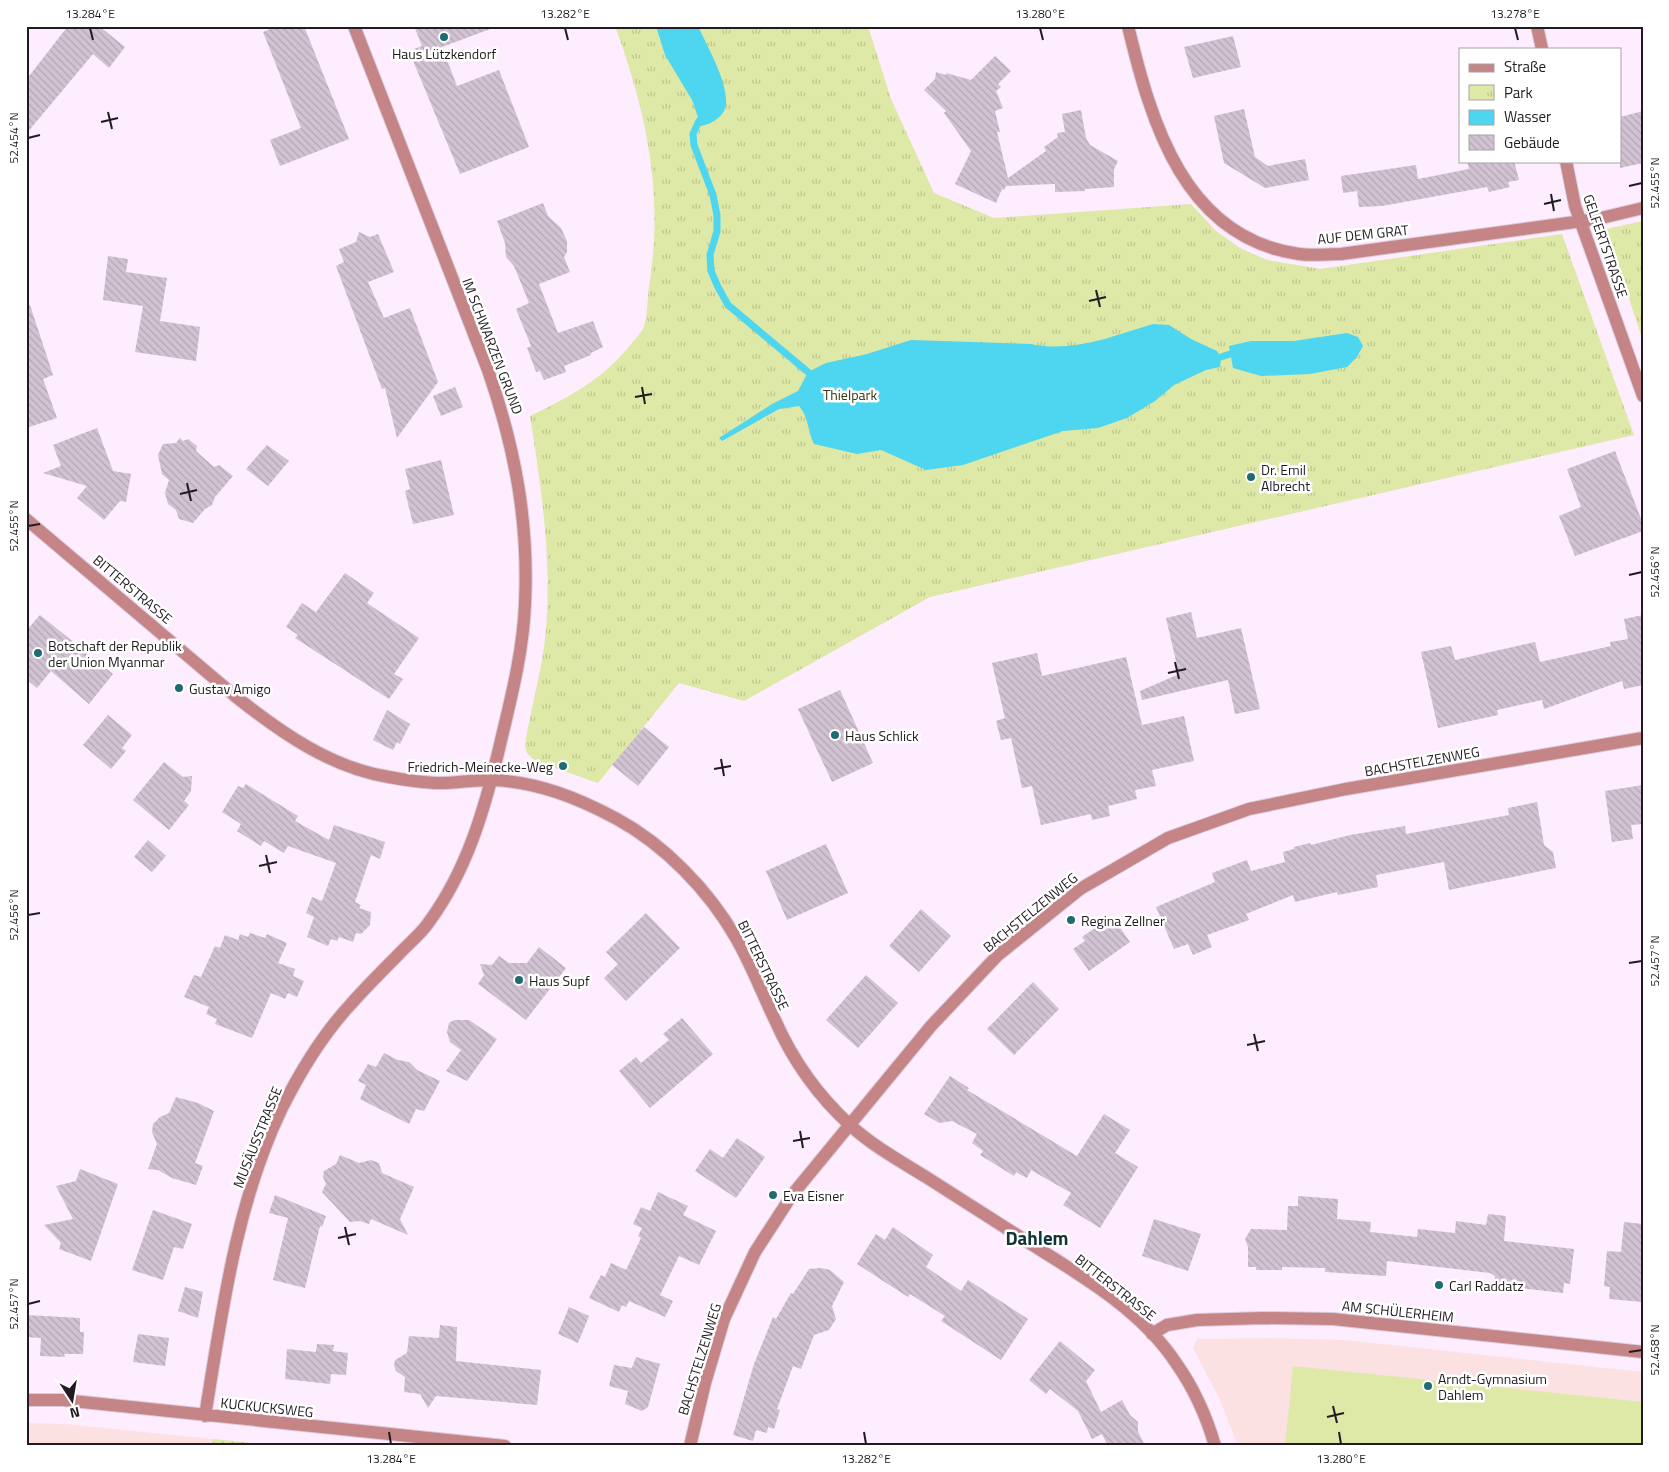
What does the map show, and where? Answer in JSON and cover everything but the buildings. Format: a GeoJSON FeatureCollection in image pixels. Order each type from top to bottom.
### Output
{"type":"FeatureCollection","features":[{"type":"Feature","properties":{"kind":"street","name":"IM SCHWARZEN GRUND"},"geometry":{"type":"LineString","coordinates":[[354,26],[488,370],[506,423],[518,480],[524,530],[525,604],[518,665],[492,780]]}},
{"type":"Feature","properties":{"kind":"street","name":"AUF DEM GRAT"},"geometry":{"type":"LineString","coordinates":[[1128,26],[1142,85],[1162,138],[1182,178],[1204,204],[1237,232],[1264,246],[1300,254],[1341,254],[1581,222],[1643,208]]}},
{"type":"Feature","properties":{"kind":"street"},"geometry":{"type":"LineString","coordinates":[[1537,26],[1542,48]]}},
{"type":"Feature","properties":{"kind":"street","name":"GELFERTSTRASSE"},"geometry":{"type":"LineString","coordinates":[[1566,162],[1575,206],[1643,396]]}},
{"type":"Feature","properties":{"kind":"street","name":"BITTERSTRASSE"},"geometry":{"type":"LineString","coordinates":[[26,519],[255,711],[308,748],[341,763],[386,777],[436,783],[492,780],[530,784],[579,801],[620,821],[656,847],[688,874],[714,903],[736,938],[776,1024],[797,1062],[819,1095],[867,1140],[1083,1277],[1152,1334],[1177,1363],[1194,1395],[1215,1446]]}},
{"type":"Feature","properties":{"kind":"street","name":"BACHSTELZENWEG"},"geometry":{"type":"LineString","coordinates":[[690,1446],[705,1383],[724,1319],[755,1252],[792,1195],[931,1026],[998,955],[1080,889],[1168,838],[1249,809],[1346,789],[1643,738]]}},
{"type":"Feature","properties":{"kind":"street","name":"MUSÄUSSTRASSE"},"geometry":{"type":"LineString","coordinates":[[205,1416],[242,1213],[281,1110],[320,1043],[348,1007],[427,926],[451,891],[474,841],[492,780]]}},
{"type":"Feature","properties":{"kind":"street","name":"AM SCHÜLERHEIM"},"geometry":{"type":"LineString","coordinates":[[1152,1334],[1167,1324],[1197,1320],[1263,1318],[1333,1319],[1643,1352]]}},
{"type":"Feature","properties":{"kind":"street","name":"KUCKUCKSWEG"},"geometry":{"type":"LineString","coordinates":[[26,1400],[62,1400],[505,1446]]}},
{"type":"Feature","properties":{"kind":"shaded area","name":"Arndt-Gymnasium Dahlem"},"geometry":{"type":"Polygon","coordinates":[[[1197,1339],[1345,1340],[1643,1372],[1643,1446],[1238,1446],[1219,1398],[1193,1348],[1197,1339]]]}},
{"type":"Feature","properties":{"kind":"shaded area"},"geometry":{"type":"Polygon","coordinates":[[[26,1423],[66,1424],[279,1446],[26,1446],[26,1423]]]}},
{"type":"Feature","properties":{"kind":"green space","name":"Thielpark"},"geometry":{"type":"Polygon","coordinates":[[[615,26],[868,26],[891,99],[934,193],[994,218],[1191,204],[1216,231],[1240,248],[1267,260],[1320,269],[1562,234],[1634,435],[930,597],[744,701],[679,683],[598,783],[535,761],[527,753],[525,745],[544,644],[548,576],[541,495],[530,416],[572,394],[610,367],[642,331],[647,314],[655,220],[650,155],[636,91],[615,26]]]}},
{"type":"Feature","properties":{"kind":"green space"},"geometry":{"type":"Polygon","coordinates":[[[1643,221],[1643,341],[1606,229],[1643,221]]]}},
{"type":"Feature","properties":{"kind":"green space"},"geometry":{"type":"Polygon","coordinates":[[[1293,1366],[1643,1402],[1643,1446],[1285,1446],[1293,1366]]]}},
{"type":"Feature","properties":{"kind":"green space"},"geometry":{"type":"Polygon","coordinates":[[[213,1439],[279,1446],[212,1446],[213,1439]]]}},
{"type":"Feature","properties":{"kind":"water"},"geometry":{"type":"Polygon","coordinates":[[[656,26],[698,26],[724,85],[726,104],[721,116],[701,126],[692,100],[665,55],[656,26]]]}},
{"type":"Feature","properties":{"kind":"water"},"geometry":{"type":"Polygon","coordinates":[[[1153,324],[1169,325],[1191,339],[1217,351],[1221,357],[1220,367],[1206,370],[1174,385],[1155,401],[1127,418],[1098,428],[1063,431],[963,465],[926,470],[881,450],[857,454],[814,444],[805,415],[799,406],[779,409],[722,441],[719,438],[772,404],[798,391],[808,372],[826,363],[867,354],[911,340],[1047,346],[1078,345],[1153,324]]]}},
{"type":"Feature","properties":{"kind":"water"},"geometry":{"type":"Polygon","coordinates":[[[1347,333],[1358,337],[1363,346],[1357,357],[1347,367],[1310,374],[1261,376],[1233,368],[1229,346],[1251,341],[1294,341],[1347,333]]]}},
{"type":"Feature","properties":{"kind":"waterway"},"geometry":{"type":"LineString","coordinates":[[699,121],[693,134],[694,145],[713,195],[717,215],[717,231],[710,255],[711,271],[728,305],[808,372]]}},
{"type":"Feature","properties":{"kind":"waterway"},"geometry":{"type":"LineString","coordinates":[[1221,357],[1230,354]]}},
{"type":"Feature","properties":{"kind":"place","name":"Haus Lützkendorf"},"geometry":{"type":"Point","coordinates":[444,37]}},
{"type":"Feature","properties":{"kind":"place","name":"Dr. Emil Albrecht"},"geometry":{"type":"Point","coordinates":[1251,477]}},
{"type":"Feature","properties":{"kind":"place","name":"Botschaft der Republik der Union Myanmar"},"geometry":{"type":"Point","coordinates":[38,653]}},
{"type":"Feature","properties":{"kind":"place","name":"Gustav Amigo"},"geometry":{"type":"Point","coordinates":[179,688]}},
{"type":"Feature","properties":{"kind":"place","name":"Haus Schlick"},"geometry":{"type":"Point","coordinates":[835,735]}},
{"type":"Feature","properties":{"kind":"place","name":"Friedrich-Meinecke-Weg"},"geometry":{"type":"Point","coordinates":[563,766]}},
{"type":"Feature","properties":{"kind":"place","name":"Regina Zellner"},"geometry":{"type":"Point","coordinates":[1071,920]}},
{"type":"Feature","properties":{"kind":"place","name":"Haus Supf"},"geometry":{"type":"Point","coordinates":[519,980]}},
{"type":"Feature","properties":{"kind":"place","name":"Eva Eisner"},"geometry":{"type":"Point","coordinates":[773,1195]}},
{"type":"Feature","properties":{"kind":"place","name":"Carl Raddatz"},"geometry":{"type":"Point","coordinates":[1439,1285]}},
{"type":"Feature","properties":{"kind":"place","name":"Arndt-Gymnasium Dahlem"},"geometry":{"type":"Point","coordinates":[1428,1386]}},
{"type":"Feature","properties":{"kind":"district","name":"Dahlem"},"geometry":{"type":"Point","coordinates":[1037,1237]}}]}
